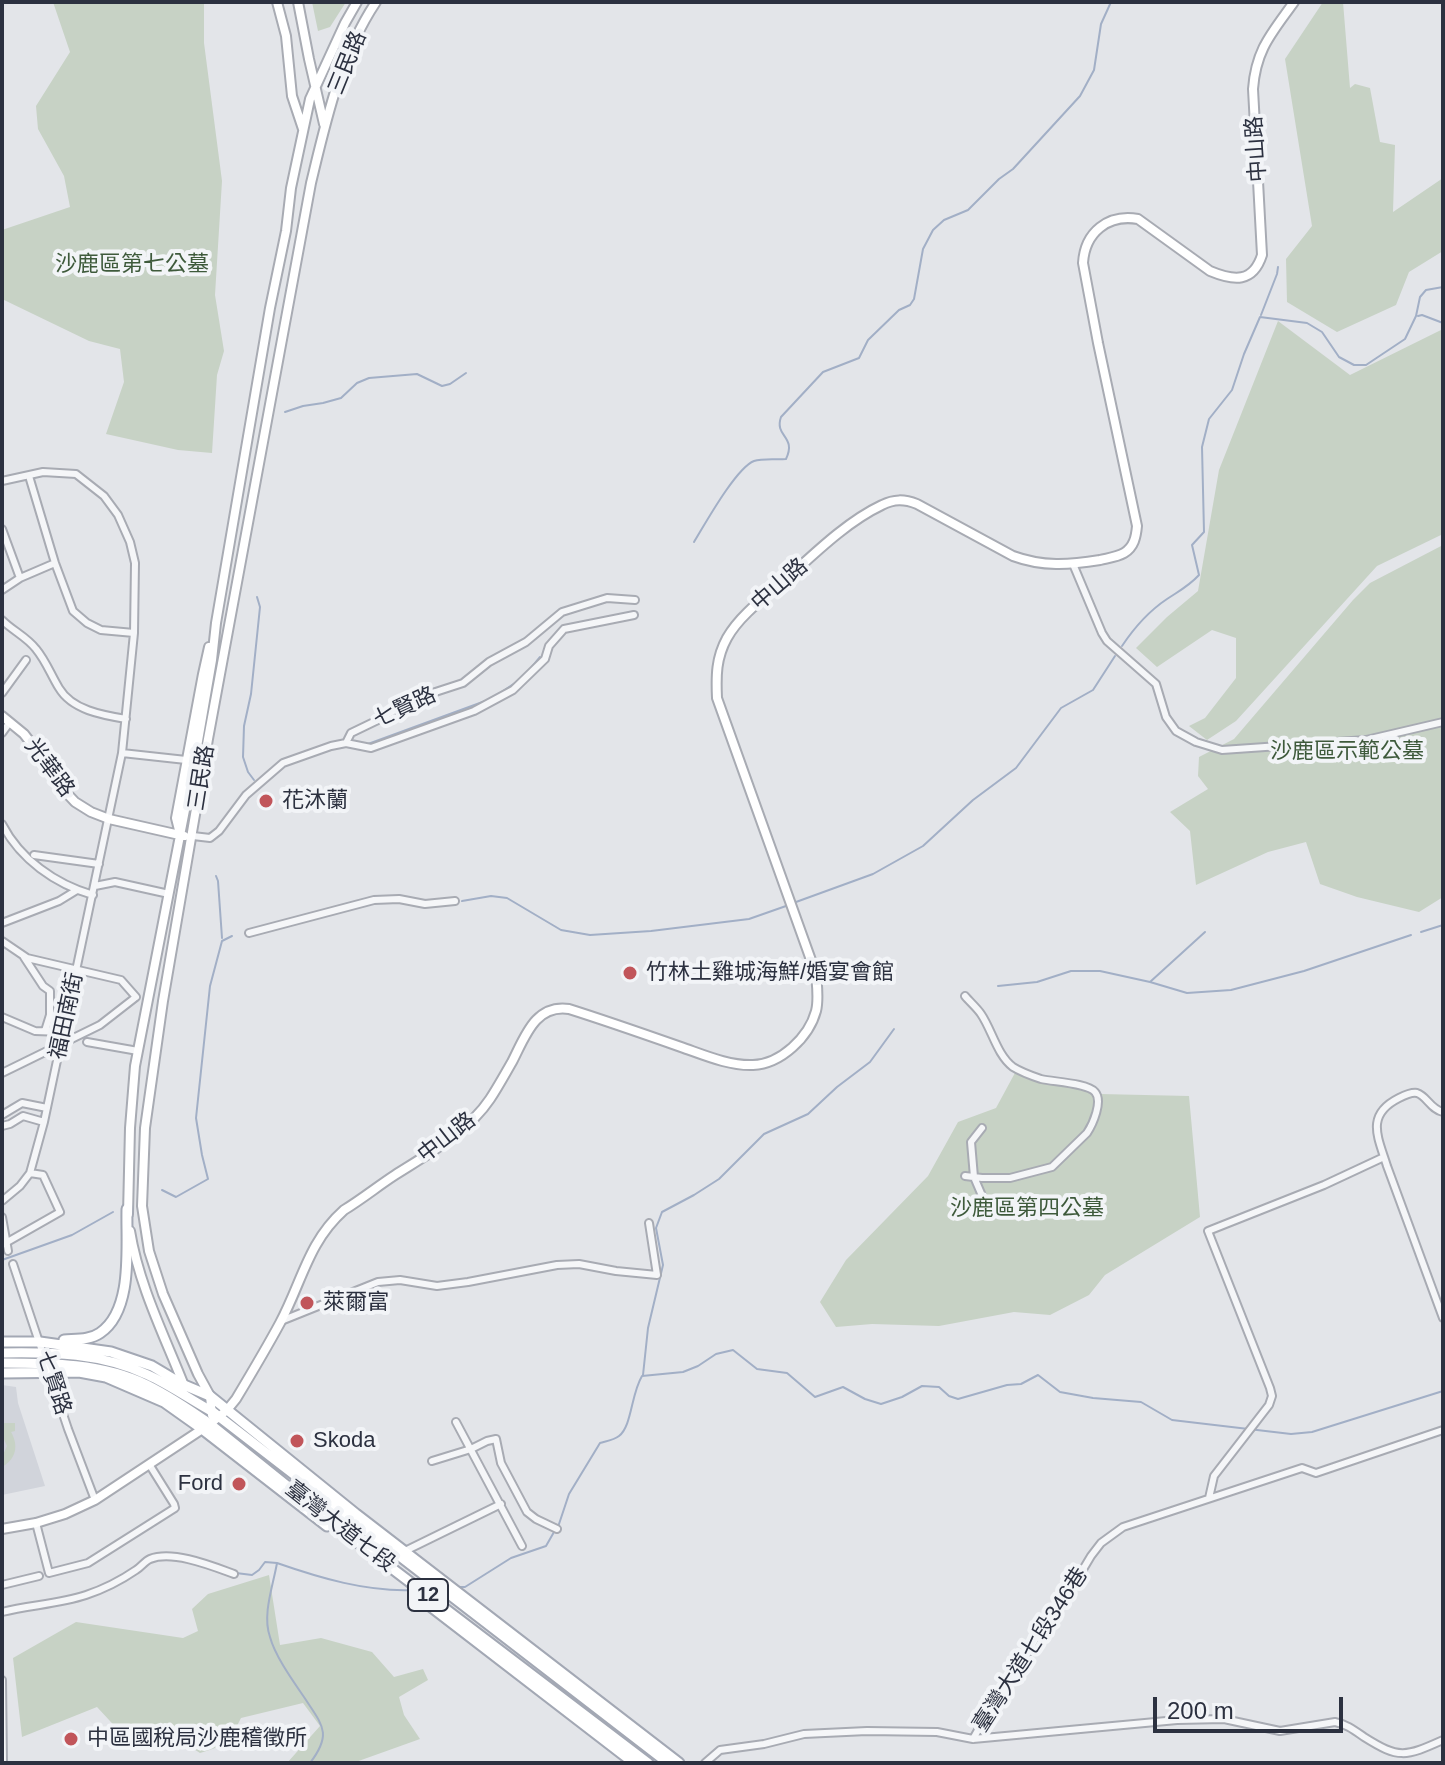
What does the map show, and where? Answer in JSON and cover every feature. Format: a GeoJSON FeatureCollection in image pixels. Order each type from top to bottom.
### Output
{"type":"FeatureCollection","features":[{"type":"Feature","properties":{"kind":"main road"},"geometry":{"type":"LineString","coordinates":[[44,1358],[99,1334],[112,1321],[123,1298],[126,1278],[127,1209]]}},
{"type":"Feature","properties":{"kind":"main road","name":"臺灣大道七段"},"geometry":{"type":"LineString","coordinates":[[2,1342],[79,1372],[106,1377],[164,1402],[206,1426],[648,1763]]}},
{"type":"Feature","properties":{"kind":"main road","name":"臺灣大道七段"},"geometry":{"type":"LineString","coordinates":[[2,1363],[90,1348],[152,1366],[210,1396],[220,1413],[433,1583],[668,1763]]}},
{"type":"Feature","properties":{"kind":"main road","name":"臺灣大道七段"},"geometry":{"type":"LineString","coordinates":[[2,1353],[86,1366],[129,1378],[195,1414],[206,1426],[634,1763]]}},
{"type":"Feature","properties":{"kind":"main road","name":"臺灣大道七段"},"geometry":{"type":"LineString","coordinates":[[2,1373],[44,1358],[90,1357],[150,1375],[189,1399],[220,1413],[405,1551],[679,1763]]}},
{"type":"Feature","properties":{"kind":"main road","name":"臺灣大道七段"},"geometry":{"type":"LineString","coordinates":[[356,1514],[368,1527],[427,1572],[433,1583]]}},
{"type":"Feature","properties":{"kind":"street","name":"三民路"},"geometry":{"type":"LineString","coordinates":[[277,2],[286,36],[292,96],[303,130]]}},
{"type":"Feature","properties":{"kind":"street","name":"三民路"},"geometry":{"type":"LineString","coordinates":[[298,2],[325,125]]}},
{"type":"Feature","properties":{"kind":"street","name":"三民路"},"geometry":{"type":"LineString","coordinates":[[195,1414],[142,1279],[127,1209],[130,1128],[138,1051],[212,660],[231,532],[303,130],[315,86],[357,2]]}},
{"type":"Feature","properties":{"kind":"street","name":"三民路"},"geometry":{"type":"LineString","coordinates":[[210,1396],[175,1321],[149,1251],[142,1206],[145,1128],[163,1001],[299,244],[338,80],[376,2]]}},
{"type":"Feature","properties":{"kind":"street","name":"中山路"},"geometry":{"type":"LineString","coordinates":[[2,1529],[65,1514],[95,1500],[206,1426],[236,1399],[281,1321],[309,1256],[330,1222],[454,1137],[476,1118],[509,1068],[528,1028],[547,1011],[569,1009],[718,1059],[755,1065],[770,1062],[781,1055],[809,1028],[817,1001],[816,974],[717,698],[715,673],[726,639],[742,618],[835,536],[881,505],[900,500],[917,504],[1029,562],[1073,564],[1125,553],[1136,538],[1137,526],[1100,353],[1083,252],[1097,230],[1118,218],[1138,219],[1221,276],[1241,278],[1255,270],[1262,255],[1253,89],[1255,68],[1264,45],[1294,2]]}},
{"type":"Feature","properties":{"kind":"street","name":"福田南街"},"geometry":{"type":"LineString","coordinates":[[2,481],[43,472],[76,474],[104,496],[118,515],[135,563],[134,633],[126,719],[109,819],[44,1122],[30,1173],[2,1201]]}},
{"type":"Feature","properties":{"kind":"street"},"geometry":{"type":"LineString","coordinates":[[29,476],[73,611],[101,630],[134,633]]}},
{"type":"Feature","properties":{"kind":"street"},"geometry":{"type":"LineString","coordinates":[[2,529],[20,578]]}},
{"type":"Feature","properties":{"kind":"street"},"geometry":{"type":"LineString","coordinates":[[231,532],[246,534]]}},
{"type":"Feature","properties":{"kind":"street"},"geometry":{"type":"LineString","coordinates":[[2,590],[20,578],[55,563]]}},
{"type":"Feature","properties":{"kind":"street"},"geometry":{"type":"LineString","coordinates":[[1073,564],[1107,641],[1156,684],[1166,717],[1176,731],[1196,742],[1222,750],[1366,740],[1443,722]]}},
{"type":"Feature","properties":{"kind":"street","name":"七賢路"},"geometry":{"type":"LineString","coordinates":[[193,836],[210,838],[219,831],[246,795],[283,763],[346,743],[351,733],[414,699],[463,683],[489,662],[526,642],[562,612],[607,598],[635,600]]}},
{"type":"Feature","properties":{"kind":"street"},"geometry":{"type":"LineString","coordinates":[[346,743],[371,748],[474,711],[513,690],[545,659],[549,646],[564,629],[634,615]]}},
{"type":"Feature","properties":{"kind":"street"},"geometry":{"type":"LineString","coordinates":[[2,620],[34,645],[60,691],[78,706],[126,719]]}},
{"type":"Feature","properties":{"kind":"street","name":"三民路"},"geometry":{"type":"LineString","coordinates":[[180,836],[176,818],[203,674],[216,623]]}},
{"type":"Feature","properties":{"kind":"street"},"geometry":{"type":"LineString","coordinates":[[2,693],[26,660]]}},
{"type":"Feature","properties":{"kind":"street"},"geometry":{"type":"LineString","coordinates":[[2,733],[6,719]]}},
{"type":"Feature","properties":{"kind":"street","name":"光華路"},"geometry":{"type":"LineString","coordinates":[[6,719],[34,746],[61,787],[75,802],[109,819],[180,836],[193,836]]}},
{"type":"Feature","properties":{"kind":"street"},"geometry":{"type":"LineString","coordinates":[[122,753],[186,760]]}},
{"type":"Feature","properties":{"kind":"street"},"geometry":{"type":"LineString","coordinates":[[2,824],[24,855],[52,877],[93,895]]}},
{"type":"Feature","properties":{"kind":"street"},"geometry":{"type":"LineString","coordinates":[[34,855],[99,864]]}},
{"type":"Feature","properties":{"kind":"street"},"geometry":{"type":"LineString","coordinates":[[95,886],[115,882],[169,894]]}},
{"type":"Feature","properties":{"kind":"street"},"geometry":{"type":"LineString","coordinates":[[2,923],[59,901],[77,890]]}},
{"type":"Feature","properties":{"kind":"street"},"geometry":{"type":"LineString","coordinates":[[249,933],[374,900],[399,899],[425,904],[455,901]]}},
{"type":"Feature","properties":{"kind":"street"},"geometry":{"type":"LineString","coordinates":[[2,941],[27,958],[121,980],[136,997],[163,1001]]}},
{"type":"Feature","properties":{"kind":"street"},"geometry":{"type":"LineString","coordinates":[[22,955],[43,986],[50,991],[50,1015],[45,1031]]}},
{"type":"Feature","properties":{"kind":"street"},"geometry":{"type":"LineString","coordinates":[[965,996],[981,1013],[1010,1065],[1041,1079],[1088,1088],[1098,1097],[1091,1128],[1052,1167],[1010,1178],[965,1176]]}},
{"type":"Feature","properties":{"kind":"street"},"geometry":{"type":"LineString","coordinates":[[2,1073],[100,1025],[136,997]]}},
{"type":"Feature","properties":{"kind":"street"},"geometry":{"type":"LineString","coordinates":[[2,1017],[35,1031],[63,1032]]}},
{"type":"Feature","properties":{"kind":"street"},"geometry":{"type":"LineString","coordinates":[[87,1042],[138,1051]]}},
{"type":"Feature","properties":{"kind":"street"},"geometry":{"type":"LineString","coordinates":[[1443,1112],[1435,1110],[1417,1093],[1400,1097],[1389,1104],[1376,1122],[1384,1157],[1443,1318]]}},
{"type":"Feature","properties":{"kind":"street"},"geometry":{"type":"LineString","coordinates":[[2,1115],[22,1103],[47,1108]]}},
{"type":"Feature","properties":{"kind":"street"},"geometry":{"type":"LineString","coordinates":[[2,1126],[23,1116],[44,1122]]}},
{"type":"Feature","properties":{"kind":"street"},"geometry":{"type":"LineString","coordinates":[[982,1128],[971,1142],[974,1177],[983,1198]]}},
{"type":"Feature","properties":{"kind":"street"},"geometry":{"type":"LineString","coordinates":[[1209,1498],[1214,1476],[1271,1402],[1270,1388],[1208,1231],[1324,1185],[1384,1157]]}},
{"type":"Feature","properties":{"kind":"street"},"geometry":{"type":"LineString","coordinates":[[128,1167],[144,1167]]}},
{"type":"Feature","properties":{"kind":"street"},"geometry":{"type":"LineString","coordinates":[[2,1217],[6,1246],[60,1212],[43,1175],[30,1173]]}},
{"type":"Feature","properties":{"kind":"street"},"geometry":{"type":"LineString","coordinates":[[281,1321],[378,1282],[400,1280],[437,1286],[579,1264],[657,1275],[649,1223]]}},
{"type":"Feature","properties":{"kind":"street","name":"七賢路"},"geometry":{"type":"LineString","coordinates":[[13,1264],[95,1500]]}},
{"type":"Feature","properties":{"kind":"street"},"geometry":{"type":"LineString","coordinates":[[456,1422],[522,1546]]}},
{"type":"Feature","properties":{"kind":"street","name":"臺灣大道七段346巷"},"geometry":{"type":"LineString","coordinates":[[973,1739],[1036,1638],[1060,1608],[1101,1543],[1123,1527],[1302,1468],[1316,1473],[1443,1430]]}},
{"type":"Feature","properties":{"kind":"street"},"geometry":{"type":"LineString","coordinates":[[432,1461],[496,1439],[499,1460],[527,1512],[557,1529]]}},
{"type":"Feature","properties":{"kind":"street"},"geometry":{"type":"LineString","coordinates":[[36,1523],[49,1573],[88,1563],[175,1508],[149,1464]]}},
{"type":"Feature","properties":{"kind":"street"},"geometry":{"type":"LineString","coordinates":[[405,1551],[501,1504]]}},
{"type":"Feature","properties":{"kind":"street"},"geometry":{"type":"LineString","coordinates":[[2,1612],[76,1599],[103,1590],[149,1559],[162,1557],[198,1562],[234,1574]]}},
{"type":"Feature","properties":{"kind":"street"},"geometry":{"type":"LineString","coordinates":[[2,1585],[39,1576]]}},
{"type":"Feature","properties":{"kind":"street"},"geometry":{"type":"LineString","coordinates":[[2,1680],[3,1763]]}},
{"type":"Feature","properties":{"kind":"street","name":"臺灣大道七段346巷"},"geometry":{"type":"LineString","coordinates":[[973,1739],[1177,1720],[1224,1719],[1280,1731],[1343,1723],[1398,1754],[1409,1754],[1443,1740]]}},
{"type":"Feature","properties":{"kind":"street"},"geometry":{"type":"LineString","coordinates":[[705,1763],[720,1750],[804,1734],[937,1732],[973,1739]]}},
{"type":"Feature","properties":{"kind":"shaded area"},"geometry":{"type":"Polygon","coordinates":[[[2,1385],[16,1387],[18,1403],[45,1486],[2,1495],[2,1385]]]}},
{"type":"Feature","properties":{"kind":"green space","name":"沙鹿區第七公墓"},"geometry":{"type":"Polygon","coordinates":[[[53,2],[204,2],[204,43],[222,181],[215,295],[224,351],[217,375],[212,453],[178,450],[106,434],[124,382],[120,349],[89,341],[2,299],[2,230],[70,207],[64,176],[38,129],[36,106],[70,52],[53,2]]]}},
{"type":"Feature","properties":{"kind":"green space"},"geometry":{"type":"Polygon","coordinates":[[[312,2],[346,2],[330,27],[318,31],[312,2]]]}},
{"type":"Feature","properties":{"kind":"green space"},"geometry":{"type":"Polygon","coordinates":[[[1323,2],[1343,2],[1350,88],[1355,84],[1370,88],[1380,142],[1395,145],[1393,212],[1443,178],[1443,251],[1409,272],[1396,305],[1337,332],[1287,302],[1286,259],[1312,226],[1285,59],[1323,2]]]}},
{"type":"Feature","properties":{"kind":"green space"},"geometry":{"type":"Polygon","coordinates":[[[1278,321],[1350,375],[1443,329],[1443,534],[1377,566],[1236,721],[1207,740],[1189,726],[1205,718],[1236,678],[1236,638],[1212,630],[1157,667],[1136,648],[1198,591],[1219,470],[1278,321]]]}},
{"type":"Feature","properties":{"kind":"green space","name":"沙鹿區示範公墓"},"geometry":{"type":"Polygon","coordinates":[[[1443,545],[1443,897],[1419,912],[1357,897],[1320,884],[1306,842],[1268,852],[1196,885],[1190,831],[1170,812],[1208,789],[1198,776],[1199,757],[1234,739],[1370,583],[1443,545]]]}},
{"type":"Feature","properties":{"kind":"green space","name":"沙鹿區第四公墓"},"geometry":{"type":"Polygon","coordinates":[[[1016,1071],[1100,1094],[1189,1096],[1200,1217],[1105,1275],[1089,1295],[1050,1315],[1014,1312],[939,1326],[872,1324],[836,1327],[820,1302],[846,1260],[928,1176],[958,1122],[996,1108],[1016,1071]]]}},
{"type":"Feature","properties":{"kind":"green space"},"geometry":{"type":"Polygon","coordinates":[[[2,1423],[15,1423],[15,1431],[11,1432],[15,1447],[13,1456],[2,1467],[7,1446],[2,1435],[2,1423]]]}},
{"type":"Feature","properties":{"kind":"green space"},"geometry":{"type":"Polygon","coordinates":[[[269,1575],[280,1645],[321,1638],[372,1652],[394,1677],[423,1669],[428,1680],[399,1697],[404,1715],[420,1739],[353,1763],[287,1763],[320,1726],[303,1703],[241,1718],[226,1742],[200,1753],[169,1733],[122,1734],[97,1707],[22,1737],[13,1658],[76,1622],[183,1638],[198,1631],[192,1609],[208,1594],[269,1575]]]}},
{"type":"Feature","properties":{"kind":"waterway"},"geometry":{"type":"LineString","coordinates":[[694,542],[721,497],[747,466],[758,460],[786,459],[789,446],[780,429],[781,417],[823,372],[859,358],[868,340],[899,310],[910,305],[914,299],[923,249],[933,230],[944,220],[968,210],[1013,169],[1080,96],[1094,70],[1101,24],[1111,2]]}},
{"type":"Feature","properties":{"kind":"waterway"},"geometry":{"type":"LineString","coordinates":[[1261,315],[1278,267]]}},
{"type":"Feature","properties":{"kind":"waterway"},"geometry":{"type":"LineString","coordinates":[[1122,646],[1148,614],[1199,575],[1192,545],[1204,532],[1202,447],[1209,419],[1232,390],[1260,317],[1307,323],[1322,332],[1339,357],[1354,365],[1366,365],[1405,339],[1416,316],[1420,297],[1426,290],[1443,287]]}},
{"type":"Feature","properties":{"kind":"waterway"},"geometry":{"type":"LineString","coordinates":[[1418,316],[1443,323]]}},
{"type":"Feature","properties":{"kind":"waterway"},"geometry":{"type":"LineString","coordinates":[[285,412],[341,398],[357,383],[369,378],[417,374],[442,386],[466,373]]}},
{"type":"Feature","properties":{"kind":"waterway"},"geometry":{"type":"LineString","coordinates":[[254,780],[243,757],[244,726],[251,694],[260,607],[257,597]]}},
{"type":"Feature","properties":{"kind":"waterway"},"geometry":{"type":"LineString","coordinates":[[796,902],[873,874],[923,846],[973,800],[1016,768],[1061,708],[1093,690],[1115,656]]}},
{"type":"Feature","properties":{"kind":"waterway"},"geometry":{"type":"LineString","coordinates":[[531,668],[540,657]]}},
{"type":"Feature","properties":{"kind":"waterway"},"geometry":{"type":"LineString","coordinates":[[497,695],[518,681]]}},
{"type":"Feature","properties":{"kind":"waterway"},"geometry":{"type":"LineString","coordinates":[[368,744],[488,700]]}},
{"type":"Feature","properties":{"kind":"waterway"},"geometry":{"type":"LineString","coordinates":[[216,876],[222,938]]}},
{"type":"Feature","properties":{"kind":"waterway"},"geometry":{"type":"LineString","coordinates":[[462,901],[491,896],[507,898],[561,930],[590,935],[749,919],[786,906]]}},
{"type":"Feature","properties":{"kind":"waterway"},"geometry":{"type":"LineString","coordinates":[[1421,932],[1443,925]]}},
{"type":"Feature","properties":{"kind":"waterway"},"geometry":{"type":"LineString","coordinates":[[1150,982],[1205,932]]}},
{"type":"Feature","properties":{"kind":"waterway"},"geometry":{"type":"LineString","coordinates":[[998,986],[1037,982],[1071,971],[1100,971],[1187,993],[1231,990],[1304,971],[1411,935]]}},
{"type":"Feature","properties":{"kind":"waterway"},"geometry":{"type":"LineString","coordinates":[[162,1190],[176,1197],[208,1179],[196,1118],[210,986],[222,941],[232,936]]}},
{"type":"Feature","properties":{"kind":"waterway"},"geometry":{"type":"LineString","coordinates":[[643,1375],[648,1328],[663,1265],[656,1228],[662,1212],[719,1179],[764,1134],[808,1114],[870,1062],[894,1029]]}},
{"type":"Feature","properties":{"kind":"waterway"},"geometry":{"type":"LineString","coordinates":[[2,1260],[72,1235],[113,1212]]}},
{"type":"Feature","properties":{"kind":"waterway"},"geometry":{"type":"LineString","coordinates":[[558,1527],[569,1494],[600,1443],[619,1436],[623,1431],[642,1376],[683,1372],[716,1354],[733,1350],[757,1369],[787,1373],[815,1397],[843,1387],[881,1404],[922,1386],[939,1387],[958,1399],[1021,1384],[1038,1375],[1060,1392],[1141,1402],[1172,1420],[1291,1434],[1312,1432],[1443,1391]]}},
{"type":"Feature","properties":{"kind":"waterway"},"geometry":{"type":"LineString","coordinates":[[459,1587],[465,1587],[511,1558],[546,1546],[554,1532]]}},
{"type":"Feature","properties":{"kind":"waterway"},"geometry":{"type":"LineString","coordinates":[[236,1573],[252,1575],[265,1562],[277,1563],[268,1610],[268,1628],[280,1660],[320,1722],[323,1736],[310,1763]]}},
{"type":"Feature","properties":{"kind":"waterway"},"geometry":{"type":"LineString","coordinates":[[277,1563],[344,1583],[378,1589],[413,1590]]}},
{"type":"Feature","properties":{"kind":"place","name":"花沐蘭"},"geometry":{"type":"Point","coordinates":[266,801]}},
{"type":"Feature","properties":{"kind":"place","name":"竹林土雞城海鮮/婚宴會館"},"geometry":{"type":"Point","coordinates":[630,973]}},
{"type":"Feature","properties":{"kind":"place","name":"萊爾富"},"geometry":{"type":"Point","coordinates":[307,1303]}},
{"type":"Feature","properties":{"kind":"place","name":"Skoda"},"geometry":{"type":"Point","coordinates":[297,1441]}},
{"type":"Feature","properties":{"kind":"place","name":"Ford"},"geometry":{"type":"Point","coordinates":[239,1484]}},
{"type":"Feature","properties":{"kind":"place","name":"中區國稅局沙鹿稽徵所"},"geometry":{"type":"Point","coordinates":[71,1739]}}]}
